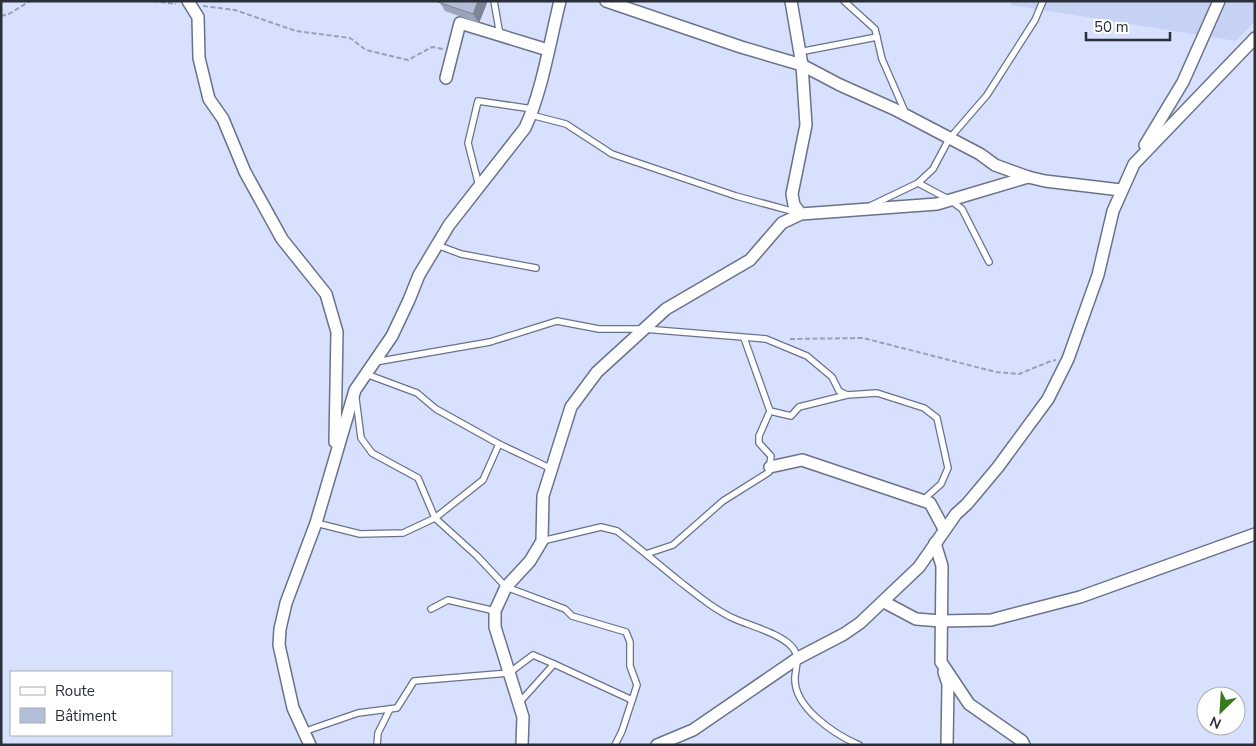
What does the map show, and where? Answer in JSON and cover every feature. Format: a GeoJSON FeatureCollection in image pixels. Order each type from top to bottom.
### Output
{"type":"FeatureCollection","features":[{"type":"Feature","properties":{"kind":"street"},"geometry":{"type":"LineString","coordinates":[[310,745],[293,708],[281,660],[279,637],[286,603],[316,523],[354,390],[392,336],[419,275],[449,225],[525,128],[532,112],[560,1]]}},
{"type":"Feature","properties":{"kind":"street"},"geometry":{"type":"LineString","coordinates":[[606,1],[732,44],[802,65],[907,116],[980,154],[995,165],[1028,177],[1121,190]]}},
{"type":"Feature","properties":{"kind":"street"},"geometry":{"type":"LineString","coordinates":[[791,1],[802,65],[806,125],[792,194],[794,205],[801,214]]}},
{"type":"Feature","properties":{"kind":"street"},"geometry":{"type":"LineString","coordinates":[[658,745],[693,730],[798,658],[844,634],[860,623],[919,567],[944,529],[998,467],[1037,416],[1048,399],[1068,359],[1098,275],[1113,211],[1121,190],[1134,164],[1183,82],[1219,1]]}},
{"type":"Feature","properties":{"kind":"street"},"geometry":{"type":"LineString","coordinates":[[189,3],[198,17],[199,58],[209,99],[223,120],[245,172],[282,239],[326,294],[337,332],[335,460]]}},
{"type":"Feature","properties":{"kind":"street"},"geometry":{"type":"LineString","coordinates":[[446,78],[460,22],[548,50]]}},
{"type":"Feature","properties":{"kind":"street"},"geometry":{"type":"LineString","coordinates":[[1134,164],[1253,41]]}},
{"type":"Feature","properties":{"kind":"street"},"geometry":{"type":"LineString","coordinates":[[522,745],[523,717],[495,627],[495,611],[506,587],[530,560],[542,541],[543,496],[571,407],[597,372],[666,309],[750,260],[782,223],[801,214],[937,204],[1028,177]]}},
{"type":"Feature","properties":{"kind":"street"},"geometry":{"type":"LineString","coordinates":[[770,467],[802,460],[923,500],[930,503],[944,529]]}},
{"type":"Feature","properties":{"kind":"street"},"geometry":{"type":"LineString","coordinates":[[884,602],[916,619],[941,621],[991,620],[1080,597],[1255,534]]}},
{"type":"Feature","properties":{"kind":"street"},"geometry":{"type":"LineString","coordinates":[[935,543],[942,566],[941,662],[948,684],[947,745]]}},
{"type":"Feature","properties":{"kind":"street"},"geometry":{"type":"LineString","coordinates":[[941,662],[969,704],[1022,741],[1024,745]]}},
{"type":"Feature","properties":{"kind":"lane"},"geometry":{"type":"LineString","coordinates":[[494,1],[500,35]]}},
{"type":"Feature","properties":{"kind":"lane"},"geometry":{"type":"LineString","coordinates":[[844,1],[876,29],[882,59],[907,116]]}},
{"type":"Feature","properties":{"kind":"lane"},"geometry":{"type":"LineString","coordinates":[[864,209],[918,182],[933,169],[948,138],[987,95],[1035,20],[1042,1]]}},
{"type":"Feature","properties":{"kind":"lane"},"geometry":{"type":"LineString","coordinates":[[799,52],[877,38]]}},
{"type":"Feature","properties":{"kind":"lane"},"geometry":{"type":"LineString","coordinates":[[479,187],[468,143],[478,101],[532,112],[566,124],[612,154],[736,196],[801,214]]}},
{"type":"Feature","properties":{"kind":"lane"},"geometry":{"type":"LineString","coordinates":[[918,182],[962,208],[989,262]]}},
{"type":"Feature","properties":{"kind":"lane"},"geometry":{"type":"LineString","coordinates":[[437,245],[461,254],[536,268]]}},
{"type":"Feature","properties":{"kind":"lane"},"geometry":{"type":"LineString","coordinates":[[374,362],[490,342],[557,320],[598,329],[644,330],[766,339],[807,356],[832,377],[839,391],[847,395]]}},
{"type":"Feature","properties":{"kind":"lane"},"geometry":{"type":"LineString","coordinates":[[646,554],[673,545],[723,501],[769,472],[771,456],[759,443],[758,436],[770,411],[744,338]]}},
{"type":"Feature","properties":{"kind":"lane"},"geometry":{"type":"LineString","coordinates":[[366,374],[417,393],[436,409],[499,444],[552,469]]}},
{"type":"Feature","properties":{"kind":"lane"},"geometry":{"type":"LineString","coordinates":[[354,390],[361,438],[372,453],[418,478],[435,518],[477,556],[506,587],[565,609],[572,616],[626,632],[630,642],[630,666],[637,685],[622,731],[615,745]]}},
{"type":"Feature","properties":{"kind":"lane"},"geometry":{"type":"LineString","coordinates":[[770,411],[791,416],[799,407],[847,395],[877,393],[924,408],[937,418],[948,468],[941,484],[923,500]]}},
{"type":"Feature","properties":{"kind":"lane"},"geometry":{"type":"LineString","coordinates":[[316,523],[360,534],[403,532],[435,518],[483,480],[499,444]]}},
{"type":"Feature","properties":{"kind":"lane"},"geometry":{"type":"LineString","coordinates":[[542,541],[601,527],[617,531],[703,600],[733,619],[774,635],[793,647],[798,658],[795,678],[797,694],[811,713],[847,740],[859,745]]}},
{"type":"Feature","properties":{"kind":"lane"},"geometry":{"type":"LineString","coordinates":[[432,609],[448,600],[495,611]]}},
{"type":"Feature","properties":{"kind":"lane"},"geometry":{"type":"LineString","coordinates":[[303,732],[358,713],[397,708],[414,681],[509,673],[533,655],[632,700]]}},
{"type":"Feature","properties":{"kind":"lane"},"geometry":{"type":"LineString","coordinates":[[518,703],[554,664]]}},
{"type":"Feature","properties":{"kind":"lane"},"geometry":{"type":"LineString","coordinates":[[377,745],[378,733],[390,709]]}},
{"type":"Feature","properties":{"kind":"path"},"geometry":{"type":"LineString","coordinates":[[1,16],[9,14],[30,1]]}},
{"type":"Feature","properties":{"kind":"path"},"geometry":{"type":"LineString","coordinates":[[153,1],[189,3],[236,10],[296,31],[350,38],[366,50],[408,60],[432,47],[453,51]]}},
{"type":"Feature","properties":{"kind":"path"},"geometry":{"type":"LineString","coordinates":[[785,339],[863,338],[996,372],[1019,374],[1051,361],[1068,359]]}},
{"type":"Feature","properties":{"kind":"shaded area"},"geometry":{"type":"Polygon","coordinates":[[[1011,1],[1255,1],[1255,21],[1236,41],[1011,5],[1011,1]]]}},
{"type":"Feature","properties":{"kind":"building"},"geometry":{"type":"Polygon","coordinates":[[[439,1],[478,1],[473,14],[439,1]]]}}]}
